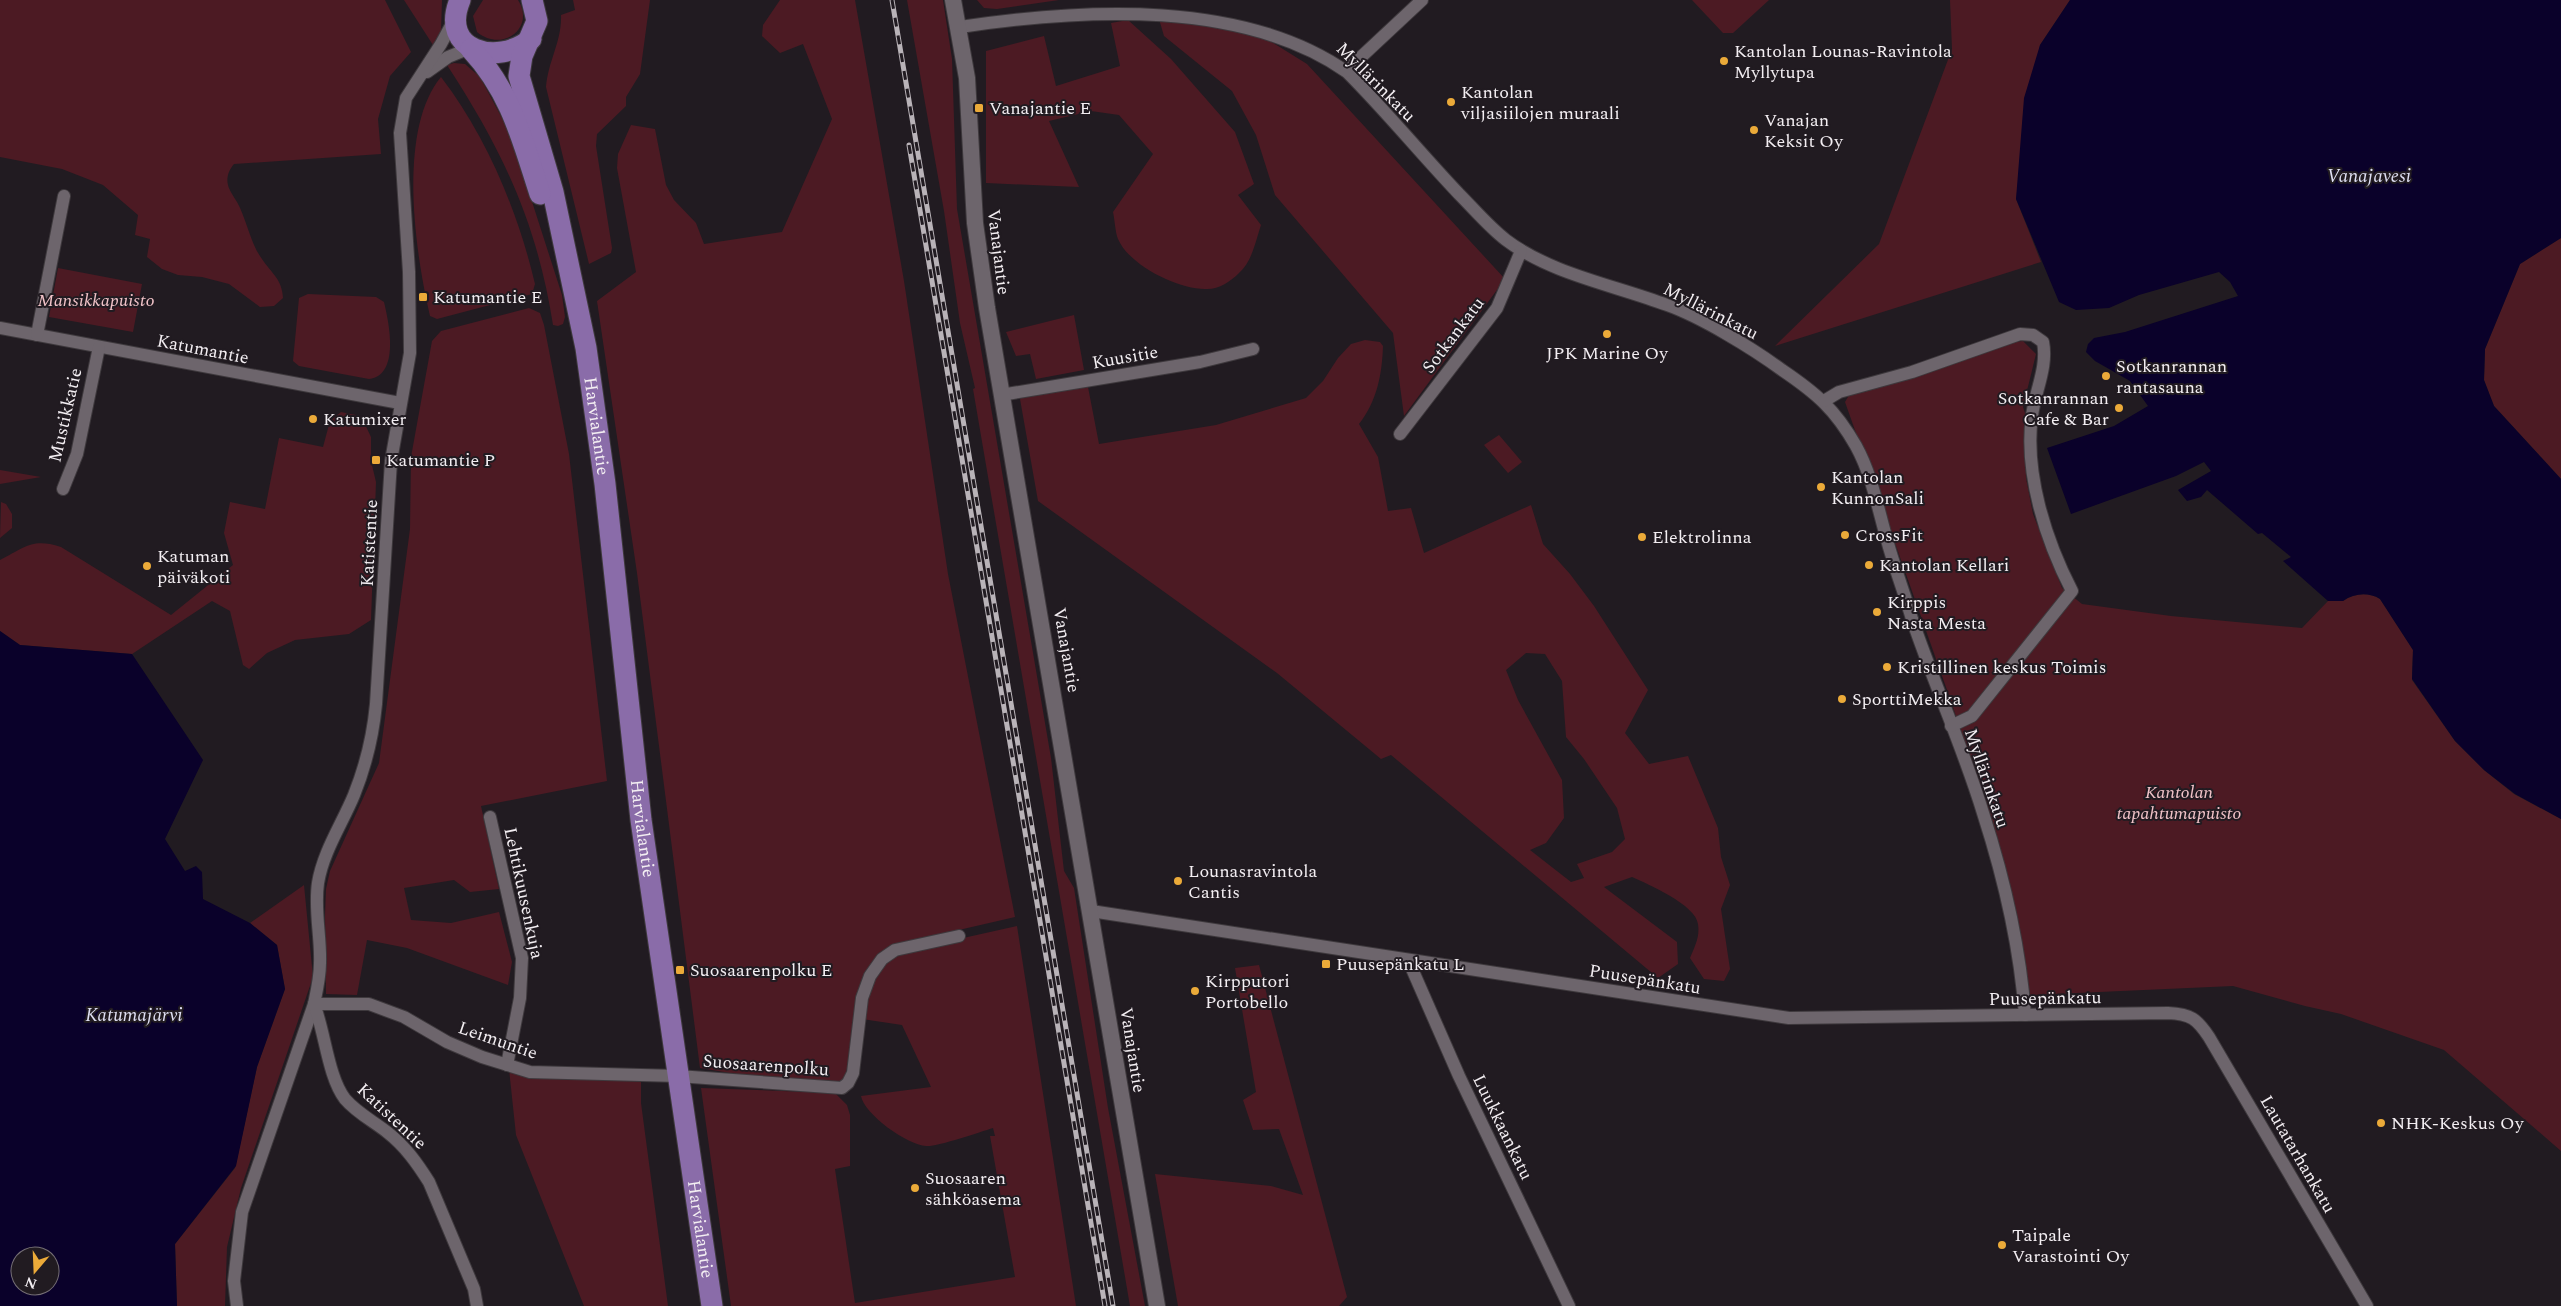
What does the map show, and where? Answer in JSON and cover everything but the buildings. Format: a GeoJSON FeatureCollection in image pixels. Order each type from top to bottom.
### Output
{"type":"FeatureCollection","features":[{"type":"Feature","properties":{"kind":"highway"},"geometry":{"type":"LineString","coordinates":[[471,48],[499,53],[514,50],[534,30],[532,0]]}},
{"type":"Feature","properties":{"kind":"highway","name":"Harvialantie"},"geometry":{"type":"LineString","coordinates":[[545,0],[522,56],[518,76],[554,192],[586,348],[605,484],[641,820],[712,1306]]}},
{"type":"Feature","properties":{"kind":"highway","name":"Harvialantie"},"geometry":{"type":"LineString","coordinates":[[458,8],[458,31],[495,78],[516,118],[586,348]]}},
{"type":"Feature","properties":{"kind":"street","name":"Vanajantie"},"geometry":{"type":"LineString","coordinates":[[953,0],[960,27],[967,78],[975,223],[1002,395],[1157,1306]]}},
{"type":"Feature","properties":{"kind":"street"},"geometry":{"type":"LineString","coordinates":[[1346,72],[1422,0]]}},
{"type":"Feature","properties":{"kind":"street"},"geometry":{"type":"LineString","coordinates":[[960,27],[1115,6],[1168,4],[1197,6]]}},
{"type":"Feature","properties":{"kind":"street","name":"Katistentie"},"geometry":{"type":"LineString","coordinates":[[237,1306],[234,1281],[242,1212],[314,1004],[320,961],[316,904],[318,882],[324,861],[366,765],[372,742],[391,461],[410,353],[411,327],[400,134],[406,98],[441,44],[458,8]]}},
{"type":"Feature","properties":{"kind":"street","name":"Myllärinkatu"},"geometry":{"type":"LineString","coordinates":[[1244,15],[1291,33],[1315,47],[1346,72],[1502,238],[1521,251],[1560,268],[1673,307],[1692,316],[1779,368],[1824,401],[1842,423],[1859,451],[1870,478],[1888,545],[1983,812],[2015,936],[2025,1015]]}},
{"type":"Feature","properties":{"kind":"street","name":"Katistentie"},"geometry":{"type":"LineString","coordinates":[[417,80],[448,57],[471,48]]}},
{"type":"Feature","properties":{"kind":"street"},"geometry":{"type":"LineString","coordinates":[[37,335],[64,196]]}},
{"type":"Feature","properties":{"kind":"street","name":"Sotkankatu"},"geometry":{"type":"LineString","coordinates":[[1400,434],[1497,308],[1521,251]]}},
{"type":"Feature","properties":{"kind":"street","name":"Katumantie"},"geometry":{"type":"LineString","coordinates":[[0,328],[400,403]]}},
{"type":"Feature","properties":{"kind":"street"},"geometry":{"type":"LineString","coordinates":[[1824,401],[1839,392],[1912,372],[2020,334],[2033,335],[2043,342],[2046,355],[2032,416],[2031,461],[2046,531],[2058,563],[2072,591],[1972,716],[1951,726]]}},
{"type":"Feature","properties":{"kind":"street","name":"Mustikkatie"},"geometry":{"type":"LineString","coordinates":[[63,489],[77,454],[99,347]]}},
{"type":"Feature","properties":{"kind":"street","name":"Kuusitie"},"geometry":{"type":"LineString","coordinates":[[1002,395],[1200,362],[1253,349]]}},
{"type":"Feature","properties":{"kind":"street","name":"Lehtikuusenkuja"},"geometry":{"type":"LineString","coordinates":[[490,817],[522,958],[520,998],[507,1065]]}},
{"type":"Feature","properties":{"kind":"street","name":"Puusepänkatu"},"geometry":{"type":"LineString","coordinates":[[1090,911],[1409,962],[1789,1018],[2178,1014],[2197,1020]]}},
{"type":"Feature","properties":{"kind":"street","name":"Suosaarenpolku"},"geometry":{"type":"LineString","coordinates":[[678,1076],[844,1087],[853,1073],[862,998],[870,976],[882,959],[895,950],[959,936]]}},
{"type":"Feature","properties":{"kind":"street","name":"Luukkaankatu"},"geometry":{"type":"LineString","coordinates":[[1409,962],[1459,1076],[1569,1306]]}},
{"type":"Feature","properties":{"kind":"street","name":"Leimuntie"},"geometry":{"type":"LineString","coordinates":[[314,1004],[351,1003],[378,1007],[425,1028],[448,1042],[530,1072],[678,1076]]}},
{"type":"Feature","properties":{"kind":"street","name":"Katistentie"},"geometry":{"type":"LineString","coordinates":[[314,1004],[321,1023],[335,1082],[345,1098],[409,1152],[420,1167],[429,1182],[474,1289],[477,1306]]}},
{"type":"Feature","properties":{"kind":"street","name":"Lautatarhankatu"},"geometry":{"type":"LineString","coordinates":[[2197,1020],[2256,1115],[2367,1306]]}},
{"type":"Feature","properties":{"kind":"green space"},"geometry":{"type":"Polygon","coordinates":[[[0,0],[385,0],[411,52],[390,76],[378,119],[381,154],[234,164],[228,174],[229,189],[240,209],[251,239],[258,253],[281,286],[283,298],[274,306],[260,307],[229,284],[202,277],[178,275],[162,269],[147,257],[150,239],[135,235],[138,215],[103,185],[62,169],[0,157],[0,0]]]}},
{"type":"Feature","properties":{"kind":"green space"},"geometry":{"type":"Polygon","coordinates":[[[404,0],[442,0],[441,31],[433,45],[404,0]]]}},
{"type":"Feature","properties":{"kind":"green space"},"geometry":{"type":"Polygon","coordinates":[[[483,0],[518,0],[523,20],[520,28],[506,38],[496,40],[487,38],[477,32],[473,16],[483,0]]]}},
{"type":"Feature","properties":{"kind":"green space"},"geometry":{"type":"Polygon","coordinates":[[[573,0],[650,0],[640,74],[626,97],[626,106],[597,134],[596,146],[612,248],[611,253],[589,264],[546,87],[549,68],[559,34],[561,15],[575,10],[573,0]]]}},
{"type":"Feature","properties":{"kind":"green space"},"geometry":{"type":"Polygon","coordinates":[[[780,0],[855,0],[904,281],[948,574],[1015,917],[894,945],[879,953],[866,974],[845,1078],[841,1083],[742,1075],[700,1068],[637,573],[597,301],[636,272],[617,168],[618,154],[631,125],[655,129],[666,185],[674,200],[696,223],[704,244],[782,232],[832,119],[803,44],[780,53],[762,36],[763,25],[780,0]]]}},
{"type":"Feature","properties":{"kind":"green space"},"geometry":{"type":"Polygon","coordinates":[[[907,0],[943,0],[952,59],[957,209],[1051,758],[1064,871],[1074,888],[1108,1108],[1145,1306],[1130,1306],[973,389],[975,388],[960,323],[944,211],[907,0]]]}},
{"type":"Feature","properties":{"kind":"green space"},"geometry":{"type":"Polygon","coordinates":[[[977,0],[1059,0],[997,9],[984,8],[977,0]]]}},
{"type":"Feature","properties":{"kind":"green space"},"geometry":{"type":"Polygon","coordinates":[[[1692,0],[1769,0],[1733,33],[1723,33],[1692,0]]]}},
{"type":"Feature","properties":{"kind":"green space"},"geometry":{"type":"Polygon","coordinates":[[[1950,0],[2070,0],[2040,45],[2016,199],[2041,262],[1775,346],[1879,244],[1952,49],[1950,0]]]}},
{"type":"Feature","properties":{"kind":"green space"},"geometry":{"type":"Polygon","coordinates":[[[1159,19],[1217,23],[1267,39],[1307,64],[1505,279],[1404,416],[1393,333],[1275,195],[1256,135],[1232,91],[1164,36],[1159,19]]]}},
{"type":"Feature","properties":{"kind":"green space"},"geometry":{"type":"Polygon","coordinates":[[[1128,20],[1171,59],[1235,132],[1254,184],[1238,195],[1261,225],[1255,244],[1243,268],[1232,279],[1219,287],[1210,289],[1194,288],[1181,285],[1155,274],[1132,258],[1118,239],[1113,212],[1153,154],[1119,115],[1091,111],[1049,121],[1079,187],[986,183],[986,51],[1044,36],[1056,86],[1120,66],[1111,23],[1128,20]]]}},
{"type":"Feature","properties":{"kind":"green space"},"geometry":{"type":"Polygon","coordinates":[[[454,63],[465,64],[480,77],[510,133],[562,295],[565,317],[563,324],[553,325],[538,253],[515,189],[485,128],[447,65],[454,63]]]}},
{"type":"Feature","properties":{"kind":"green space"},"geometry":{"type":"Polygon","coordinates":[[[441,77],[473,125],[499,176],[520,230],[535,284],[532,294],[437,319],[430,316],[424,290],[415,226],[413,192],[414,159],[419,128],[427,100],[441,77]]]}},
{"type":"Feature","properties":{"kind":"green space"},"geometry":{"type":"Polygon","coordinates":[[[2561,238],[2561,479],[2494,406],[2484,380],[2485,349],[2520,264],[2561,238]]]}},
{"type":"Feature","properties":{"kind":"green space","name":"Mansikkapuisto"},"geometry":{"type":"Polygon","coordinates":[[[58,268],[142,284],[133,332],[49,317],[58,268]]]}},
{"type":"Feature","properties":{"kind":"green space"},"geometry":{"type":"Polygon","coordinates":[[[308,294],[376,297],[384,302],[390,335],[390,347],[389,358],[385,368],[379,375],[369,379],[299,366],[293,361],[299,298],[308,294]]]}},
{"type":"Feature","properties":{"kind":"green space"},"geometry":{"type":"Polygon","coordinates":[[[529,308],[540,313],[544,325],[569,454],[607,781],[481,806],[499,889],[470,892],[454,880],[404,888],[411,920],[451,923],[499,912],[512,962],[508,985],[407,948],[367,940],[357,995],[326,994],[326,889],[330,871],[379,763],[410,529],[411,457],[432,341],[441,331],[529,308]]]}},
{"type":"Feature","properties":{"kind":"green space"},"geometry":{"type":"Polygon","coordinates":[[[1074,315],[1084,370],[1036,379],[1030,354],[1016,356],[1006,332],[1074,315]]]}},
{"type":"Feature","properties":{"kind":"green space"},"geometry":{"type":"Polygon","coordinates":[[[1365,340],[1380,342],[1383,346],[1381,367],[1374,397],[1359,424],[1378,457],[1388,511],[1411,508],[1424,553],[1531,505],[1543,544],[1570,574],[1594,606],[1648,690],[1625,733],[1649,764],[1688,756],[1718,828],[1721,857],[1730,885],[1721,909],[1730,969],[1724,981],[1704,979],[1690,958],[1698,937],[1698,924],[1689,910],[1670,896],[1632,877],[1604,887],[1677,942],[1678,964],[1658,978],[1391,755],[1381,759],[1277,673],[1038,501],[1020,399],[1024,396],[1088,387],[1099,444],[1216,425],[1306,398],[1323,381],[1338,358],[1351,344],[1365,340]],[[1526,653],[1506,670],[1518,700],[1562,780],[1564,818],[1546,843],[1530,850],[1571,882],[1584,878],[1577,864],[1612,852],[1625,839],[1617,808],[1584,759],[1566,737],[1562,681],[1545,654],[1526,653]]]}},
{"type":"Feature","properties":{"kind":"green space","name":"Kantolan tapahtumapuisto"},"geometry":{"type":"Polygon","coordinates":[[[2023,341],[2036,354],[2023,407],[2025,413],[2026,478],[2033,514],[2062,588],[2082,604],[2171,616],[2302,628],[2328,601],[2343,601],[2352,596],[2362,594],[2376,597],[2380,599],[2413,650],[2412,680],[2455,741],[2484,770],[2514,794],[2561,819],[2561,1151],[2444,1050],[2341,1014],[2233,986],[2030,995],[2007,875],[1952,704],[1845,402],[1849,395],[1991,345],[2023,341]]]}},
{"type":"Feature","properties":{"kind":"green space"},"geometry":{"type":"Polygon","coordinates":[[[341,412],[361,416],[371,437],[371,461],[376,482],[371,620],[349,634],[295,640],[267,653],[249,669],[243,665],[230,611],[212,601],[132,654],[20,645],[0,631],[0,560],[29,545],[43,543],[61,547],[171,615],[233,565],[224,533],[230,502],[265,509],[279,438],[323,447],[330,421],[341,412]]]}},
{"type":"Feature","properties":{"kind":"green space"},"geometry":{"type":"Polygon","coordinates":[[[1499,435],[1522,462],[1508,473],[1484,445],[1499,435]]]}},
{"type":"Feature","properties":{"kind":"green space"},"geometry":{"type":"Polygon","coordinates":[[[0,470],[41,477],[0,484],[0,470]]]}},
{"type":"Feature","properties":{"kind":"green space"},"geometry":{"type":"Polygon","coordinates":[[[1,502],[6,504],[12,514],[12,528],[0,538],[1,502]]]}},
{"type":"Feature","properties":{"kind":"green space"},"geometry":{"type":"Polygon","coordinates":[[[304,885],[313,977],[241,1188],[227,1247],[225,1306],[177,1306],[175,1244],[235,1168],[257,1067],[285,989],[277,945],[250,923],[304,885]]]}},
{"type":"Feature","properties":{"kind":"green space"},"geometry":{"type":"Polygon","coordinates":[[[1017,926],[1076,1306],[731,1306],[701,1088],[835,1093],[847,1105],[850,1115],[850,1166],[835,1169],[855,1303],[1015,1277],[990,1136],[995,1136],[993,1128],[959,1139],[926,1146],[908,1140],[888,1127],[870,1111],[861,1096],[931,1087],[902,1025],[862,1019],[872,978],[896,953],[1017,926]]]}},
{"type":"Feature","properties":{"kind":"green space"},"geometry":{"type":"Polygon","coordinates":[[[1259,965],[1347,1297],[1339,1306],[1178,1306],[1155,1174],[1271,1186],[1303,1195],[1279,1129],[1253,1130],[1243,1100],[1256,1092],[1235,968],[1259,965]]]}},
{"type":"Feature","properties":{"kind":"green space"},"geometry":{"type":"Polygon","coordinates":[[[509,1069],[641,1079],[641,1103],[668,1306],[584,1306],[516,1135],[509,1069]]]}},
{"type":"Feature","properties":{"kind":"water","name":"Vanajavesi"},"geometry":{"type":"Polygon","coordinates":[[[2070,0],[2561,0],[2561,238],[2520,264],[2485,349],[2484,380],[2494,406],[2561,479],[2561,819],[2515,794],[2484,770],[2455,741],[2412,679],[2413,650],[2380,599],[2362,594],[2352,596],[2343,601],[2328,601],[2283,561],[2291,557],[2262,533],[2258,534],[2207,490],[2201,497],[2187,501],[2178,490],[2211,471],[2204,462],[2176,476],[2071,514],[2047,448],[2114,426],[2148,406],[2130,381],[2095,361],[2086,352],[2088,344],[2094,338],[2125,332],[2238,296],[2230,282],[2219,272],[2139,295],[2109,308],[2076,310],[2059,302],[2016,199],[2024,98],[2040,45],[2070,0]]]}},
{"type":"Feature","properties":{"kind":"water","name":"Katumajärvi"},"geometry":{"type":"Polygon","coordinates":[[[0,631],[20,645],[132,654],[203,760],[165,839],[185,871],[196,866],[202,872],[203,899],[250,923],[277,945],[285,989],[257,1067],[236,1166],[175,1244],[177,1306],[0,1306],[0,631]]]}},
{"type":"Feature","properties":{"kind":"railway"},"geometry":{"type":"LineString","coordinates":[[892,0],[1113,1306]]}},
{"type":"Feature","properties":{"kind":"railway"},"geometry":{"type":"LineString","coordinates":[[909,145],[1105,1306]]}},
{"type":"Feature","properties":{"kind":"place","name":"Kantolan Lounas-Ravintola Myllytupa"},"geometry":{"type":"Point","coordinates":[1724,61]}},
{"type":"Feature","properties":{"kind":"place","name":"Kantolan viljasiilojen muraali"},"geometry":{"type":"Point","coordinates":[1451,102]}},
{"type":"Feature","properties":{"kind":"place","name":"Vanajantie E"},"geometry":{"type":"Point","coordinates":[979,108]}},
{"type":"Feature","properties":{"kind":"place","name":"Vanajan Keksit Oy"},"geometry":{"type":"Point","coordinates":[1754,130]}},
{"type":"Feature","properties":{"kind":"place","name":"Katumantie E"},"geometry":{"type":"Point","coordinates":[423,297]}},
{"type":"Feature","properties":{"kind":"place","name":"JPK Marine Oy"},"geometry":{"type":"Point","coordinates":[1607,334]}},
{"type":"Feature","properties":{"kind":"place","name":"Sotkanrannan rantasauna"},"geometry":{"type":"Point","coordinates":[2106,376]}},
{"type":"Feature","properties":{"kind":"place","name":"Sotkanrannan Cafe & Bar"},"geometry":{"type":"Point","coordinates":[2119,408]}},
{"type":"Feature","properties":{"kind":"place","name":"Katumixer"},"geometry":{"type":"Point","coordinates":[313,419]}},
{"type":"Feature","properties":{"kind":"place","name":"Katumantie P"},"geometry":{"type":"Point","coordinates":[376,460]}},
{"type":"Feature","properties":{"kind":"place","name":"Kantolan KunnonSali"},"geometry":{"type":"Point","coordinates":[1821,487]}},
{"type":"Feature","properties":{"kind":"place","name":"CrossFit"},"geometry":{"type":"Point","coordinates":[1845,535]}},
{"type":"Feature","properties":{"kind":"place","name":"Elektrolinna"},"geometry":{"type":"Point","coordinates":[1642,537]}},
{"type":"Feature","properties":{"kind":"place","name":"Kantolan Kellari"},"geometry":{"type":"Point","coordinates":[1869,565]}},
{"type":"Feature","properties":{"kind":"place","name":"Katuman päiväkoti"},"geometry":{"type":"Point","coordinates":[147,566]}},
{"type":"Feature","properties":{"kind":"place","name":"Kirppis Nasta Mesta"},"geometry":{"type":"Point","coordinates":[1877,612]}},
{"type":"Feature","properties":{"kind":"place","name":"Kristillinen keskus Toimis"},"geometry":{"type":"Point","coordinates":[1887,667]}},
{"type":"Feature","properties":{"kind":"place","name":"SporttiMekka"},"geometry":{"type":"Point","coordinates":[1842,699]}},
{"type":"Feature","properties":{"kind":"place","name":"Lounasravintola Cantis"},"geometry":{"type":"Point","coordinates":[1178,881]}},
{"type":"Feature","properties":{"kind":"place","name":"Puusepänkatu L"},"geometry":{"type":"Point","coordinates":[1326,964]}},
{"type":"Feature","properties":{"kind":"place","name":"Suosaarenpolku E"},"geometry":{"type":"Point","coordinates":[680,970]}},
{"type":"Feature","properties":{"kind":"place","name":"Kirpputori Portobello"},"geometry":{"type":"Point","coordinates":[1195,991]}},
{"type":"Feature","properties":{"kind":"place","name":"NHK-Keskus Oy"},"geometry":{"type":"Point","coordinates":[2381,1123]}},
{"type":"Feature","properties":{"kind":"place","name":"Suosaaren sähköasema"},"geometry":{"type":"Point","coordinates":[915,1188]}},
{"type":"Feature","properties":{"kind":"place","name":"Taipale Varastointi Oy"},"geometry":{"type":"Point","coordinates":[2002,1245]}}]}
